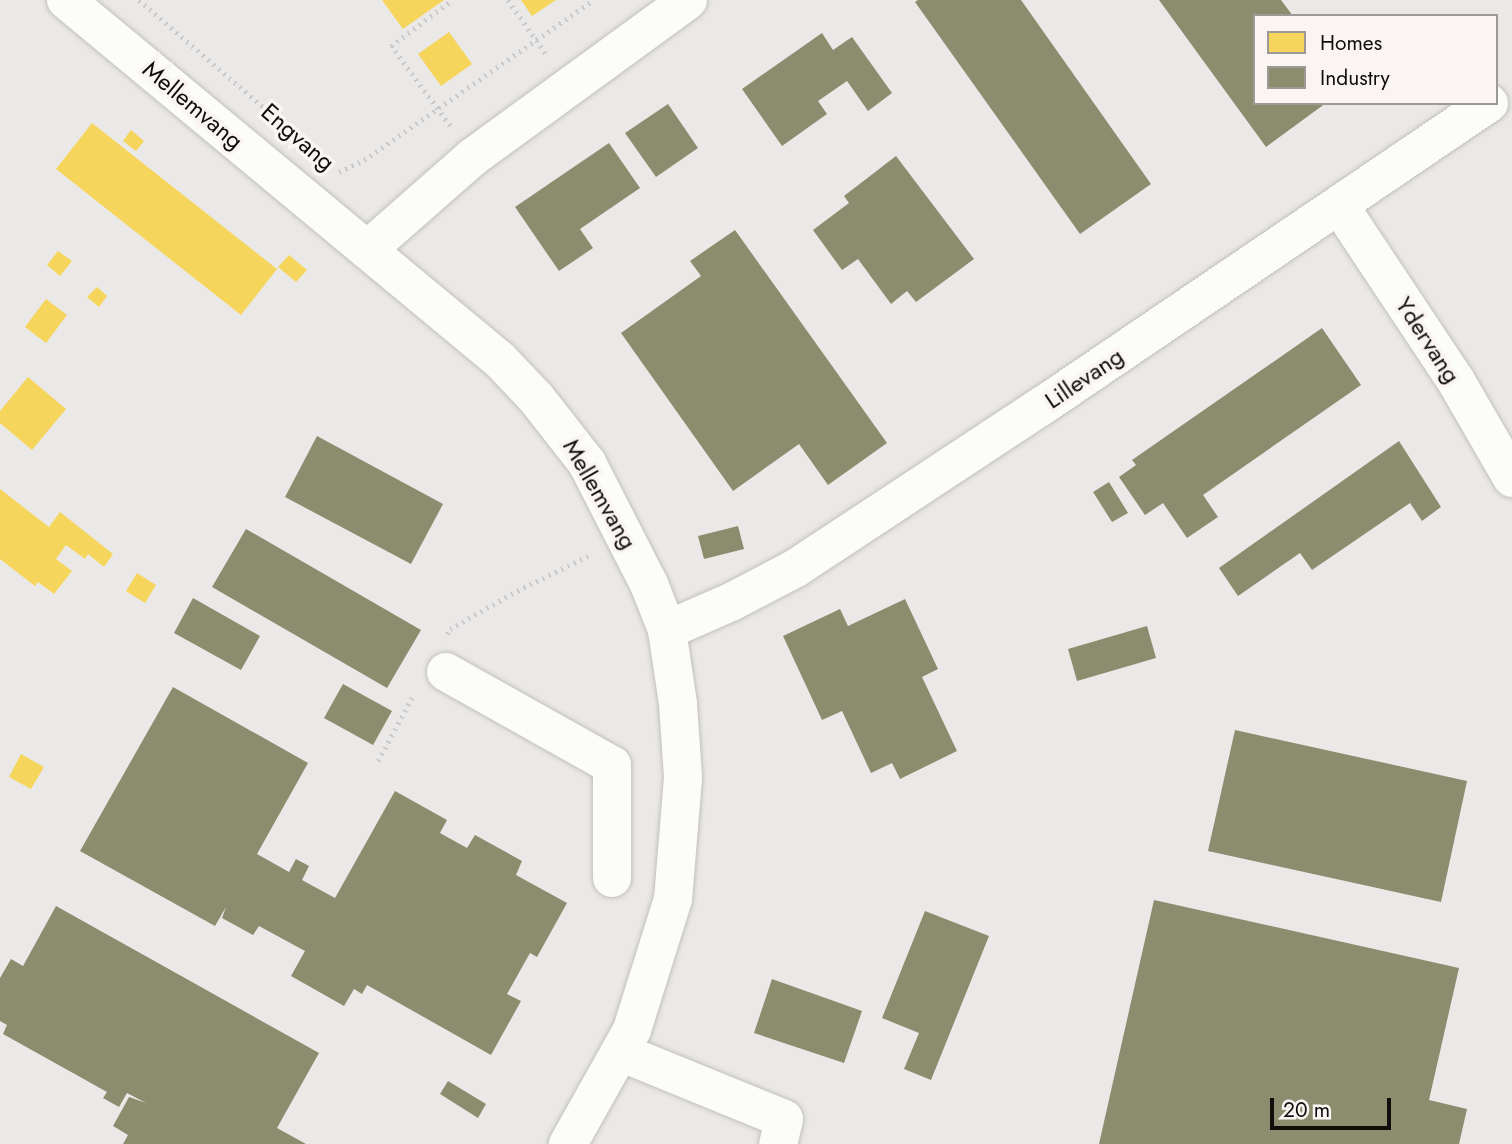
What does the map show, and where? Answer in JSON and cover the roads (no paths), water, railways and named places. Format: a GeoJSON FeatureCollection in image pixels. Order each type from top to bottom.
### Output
{"type":"FeatureCollection","features":[{"type":"Feature","properties":{"kind":"street","name":"Mellemvang"},"geometry":{"type":"LineString","coordinates":[[66,0],[500,360],[536,398],[587,463],[627,537],[667,630],[674,668],[683,778],[673,899],[632,1030],[568,1144]]}},
{"type":"Feature","properties":{"kind":"street"},"geometry":{"type":"LineString","coordinates":[[367,250],[473,158],[688,0]]}},
{"type":"Feature","properties":{"kind":"street","name":"Lillevang"},"geometry":{"type":"LineString","coordinates":[[667,630],[733,601],[796,568],[1486,105]]}},
{"type":"Feature","properties":{"kind":"street","name":"Ydervang"},"geometry":{"type":"LineString","coordinates":[[1339,205],[1456,381],[1512,478]]}},
{"type":"Feature","properties":{"kind":"street"},"geometry":{"type":"LineString","coordinates":[[435,667],[612,765],[612,878]]}},
{"type":"Feature","properties":{"kind":"street"},"geometry":{"type":"LineString","coordinates":[[620,1052],[785,1119],[778,1144]]}}]}
